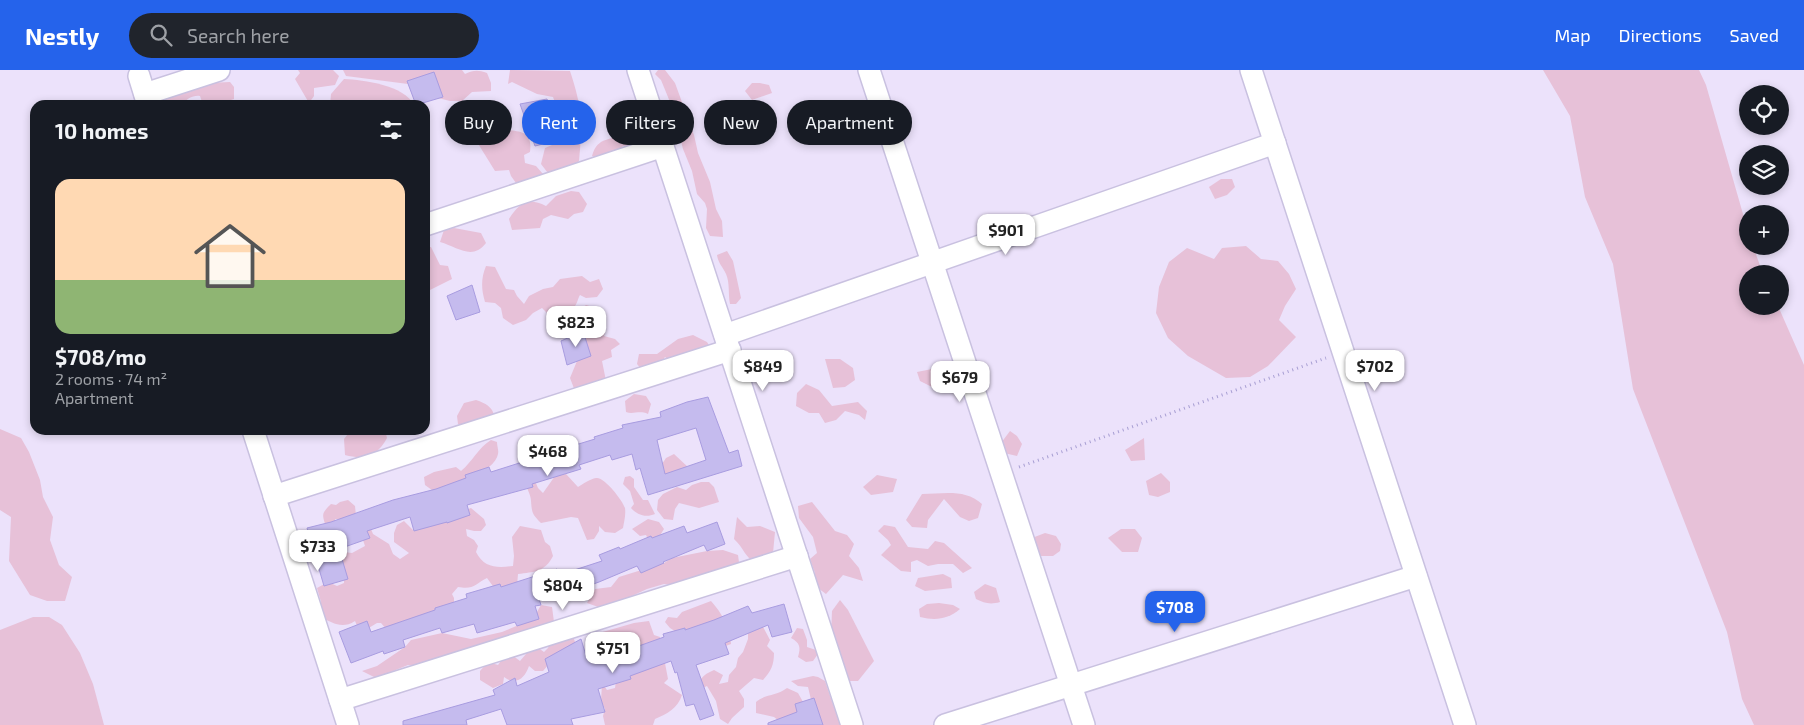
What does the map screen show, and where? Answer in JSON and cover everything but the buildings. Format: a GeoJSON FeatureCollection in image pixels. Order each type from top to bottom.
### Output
{"type":"FeatureCollection","features":[{"type":"Feature","properties":{"kind":"street"},"geometry":{"type":"LineString","coordinates":[[144,92],[219,70]]}},
{"type":"Feature","properties":{"kind":"street"},"geometry":{"type":"LineString","coordinates":[[638,70],[852,725]]}},
{"type":"Feature","properties":{"kind":"street"},"geometry":{"type":"LineString","coordinates":[[869,70],[1084,725]]}},
{"type":"Feature","properties":{"kind":"street"},"geometry":{"type":"LineString","coordinates":[[1251,70],[1465,725]]}},
{"type":"Feature","properties":{"kind":"street"},"geometry":{"type":"LineString","coordinates":[[274,496],[727,343],[933,262],[1275,143]]}},
{"type":"Feature","properties":{"kind":"street"},"geometry":{"type":"LineString","coordinates":[[430,224],[663,146]]}},
{"type":"Feature","properties":{"kind":"street"},"geometry":{"type":"LineString","coordinates":[[255,435],[348,725]]}},
{"type":"Feature","properties":{"kind":"street"},"geometry":{"type":"LineString","coordinates":[[340,700],[797,556]]}},
{"type":"Feature","properties":{"kind":"street"},"geometry":{"type":"LineString","coordinates":[[945,725],[1416,576]]}},
{"type":"Feature","properties":{"kind":"path"},"geometry":{"type":"LineString","coordinates":[[1002,474],[1343,352]]}},
{"type":"Feature","properties":{"kind":"shaded area"},"geometry":{"type":"Polygon","coordinates":[[[298,70],[333,70],[339,76],[335,85],[314,88],[314,96],[311,100],[307,100],[295,79],[300,73],[298,70]]]}},
{"type":"Feature","properties":{"kind":"shaded area"},"geometry":{"type":"Polygon","coordinates":[[[343,70],[462,70],[465,74],[478,71],[487,73],[491,83],[491,91],[472,92],[463,100],[446,100],[434,97],[408,84],[346,76],[343,70]]]}},
{"type":"Feature","properties":{"kind":"shaded area"},"geometry":{"type":"Polygon","coordinates":[[[510,70],[570,71],[578,100],[554,100],[553,97],[537,94],[512,82],[508,84],[510,70]]]}},
{"type":"Feature","properties":{"kind":"shaded area"},"geometry":{"type":"Polygon","coordinates":[[[658,70],[665,70],[675,83],[681,100],[669,100],[661,80],[655,74],[658,70]]]}},
{"type":"Feature","properties":{"kind":"shaded area"},"geometry":{"type":"Polygon","coordinates":[[[1543,70],[1699,70],[1706,85],[1740,205],[1739,255],[1756,255],[1760,265],[1739,265],[1739,315],[1782,315],[1804,365],[1804,725],[1754,725],[1742,699],[1727,632],[1633,389],[1613,264],[1585,197],[1570,116],[1543,70]]]}},
{"type":"Feature","properties":{"kind":"shaded area"},"geometry":{"type":"Polygon","coordinates":[[[344,79],[372,82],[393,88],[410,100],[330,100],[331,94],[344,79]]]}},
{"type":"Feature","properties":{"kind":"shaded area"},"geometry":{"type":"Polygon","coordinates":[[[230,82],[234,87],[234,99],[201,100],[200,96],[195,96],[187,100],[153,100],[154,98],[209,83],[230,82]]]}},
{"type":"Feature","properties":{"kind":"shaded area"},"geometry":{"type":"Polygon","coordinates":[[[752,83],[760,83],[769,85],[772,93],[752,100],[745,91],[752,83]]]}},
{"type":"Feature","properties":{"kind":"shaded area"},"geometry":{"type":"Polygon","coordinates":[[[512,131],[522,133],[522,145],[530,145],[530,152],[524,155],[525,163],[536,166],[543,174],[542,179],[516,183],[509,170],[495,171],[479,145],[512,145],[512,131]]]}},
{"type":"Feature","properties":{"kind":"shaded area"},"geometry":{"type":"Polygon","coordinates":[[[694,135],[698,153],[710,182],[716,209],[722,221],[723,237],[710,236],[706,228],[707,209],[705,203],[697,194],[692,171],[682,145],[694,145],[694,135]]]}},
{"type":"Feature","properties":{"kind":"shaded area"},"geometry":{"type":"Polygon","coordinates":[[[606,140],[606,145],[633,145],[623,146],[618,152],[599,159],[592,156],[601,142],[606,140]]]}},
{"type":"Feature","properties":{"kind":"shaded area"},"geometry":{"type":"Polygon","coordinates":[[[552,145],[580,145],[579,161],[566,172],[551,177],[541,164],[545,148],[552,145]]]}},
{"type":"Feature","properties":{"kind":"shaded area"},"geometry":{"type":"Polygon","coordinates":[[[1221,179],[1232,179],[1235,187],[1227,195],[1215,199],[1209,187],[1221,179]]]}},
{"type":"Feature","properties":{"kind":"shaded area"},"geometry":{"type":"Polygon","coordinates":[[[571,191],[579,192],[587,204],[583,212],[574,214],[568,219],[551,215],[543,219],[540,228],[512,230],[509,219],[520,205],[534,202],[546,206],[556,196],[571,191]]]}},
{"type":"Feature","properties":{"kind":"shaded area"},"geometry":{"type":"Polygon","coordinates":[[[454,228],[481,233],[486,243],[481,248],[470,252],[440,242],[444,230],[454,228]]]}},
{"type":"Feature","properties":{"kind":"shaded area"},"geometry":{"type":"Polygon","coordinates":[[[1246,246],[1261,259],[1278,261],[1289,274],[1296,289],[1279,320],[1296,337],[1268,366],[1250,377],[1226,378],[1188,356],[1168,338],[1156,313],[1159,287],[1169,262],[1187,248],[1214,259],[1222,248],[1246,246]]]}},
{"type":"Feature","properties":{"kind":"shaded area"},"geometry":{"type":"Polygon","coordinates":[[[430,247],[440,265],[448,266],[452,279],[430,290],[430,247]]]}},
{"type":"Feature","properties":{"kind":"shaded area"},"geometry":{"type":"Polygon","coordinates":[[[727,251],[733,261],[741,298],[736,304],[730,304],[727,277],[717,255],[727,251]]]}},
{"type":"Feature","properties":{"kind":"shaded area"},"geometry":{"type":"Polygon","coordinates":[[[486,266],[495,267],[506,289],[514,290],[524,304],[529,296],[543,289],[553,287],[560,279],[582,276],[590,282],[599,279],[603,289],[597,297],[586,298],[580,295],[572,309],[548,314],[542,308],[526,320],[513,325],[503,318],[501,308],[495,303],[485,302],[482,284],[486,266]]]}},
{"type":"Feature","properties":{"kind":"shaded area"},"geometry":{"type":"Polygon","coordinates":[[[586,305],[595,309],[602,316],[605,326],[604,336],[615,339],[620,344],[611,350],[612,357],[602,361],[606,381],[575,391],[570,378],[577,361],[584,357],[579,335],[582,308],[586,305]]]}},
{"type":"Feature","properties":{"kind":"shaded area"},"geometry":{"type":"Polygon","coordinates":[[[693,335],[707,342],[712,350],[671,362],[665,357],[658,368],[642,370],[637,364],[639,354],[657,354],[678,339],[693,335]]]}},
{"type":"Feature","properties":{"kind":"shaded area"},"geometry":{"type":"Polygon","coordinates":[[[825,359],[840,359],[853,368],[855,380],[845,387],[833,388],[825,359]]]}},
{"type":"Feature","properties":{"kind":"shaded area"},"geometry":{"type":"Polygon","coordinates":[[[932,369],[947,373],[945,387],[932,387],[920,381],[917,372],[932,369]]]}},
{"type":"Feature","properties":{"kind":"shaded area"},"geometry":{"type":"Polygon","coordinates":[[[806,384],[819,390],[832,406],[858,402],[867,411],[865,420],[859,415],[845,411],[836,420],[825,423],[819,413],[809,413],[796,406],[797,393],[806,384]]]}},
{"type":"Feature","properties":{"kind":"shaded area"},"geometry":{"type":"Polygon","coordinates":[[[634,394],[646,396],[651,404],[648,414],[626,412],[625,401],[634,394]]]}},
{"type":"Feature","properties":{"kind":"shaded area"},"geometry":{"type":"Polygon","coordinates":[[[476,400],[488,406],[493,412],[497,434],[482,439],[458,424],[457,416],[464,403],[476,400]]]}},
{"type":"Feature","properties":{"kind":"shaded area"},"geometry":{"type":"Polygon","coordinates":[[[0,429],[21,438],[29,452],[40,480],[43,497],[53,517],[50,540],[59,565],[72,577],[65,601],[47,601],[30,595],[9,561],[11,517],[0,510],[0,429]]]}},
{"type":"Feature","properties":{"kind":"shaded area"},"geometry":{"type":"Polygon","coordinates":[[[1010,431],[1017,436],[1022,444],[1017,456],[1004,453],[1001,443],[1010,431]]]}},
{"type":"Feature","properties":{"kind":"shaded area"},"geometry":{"type":"Polygon","coordinates":[[[347,435],[386,435],[387,438],[379,449],[364,457],[345,455],[344,439],[347,435]]]}},
{"type":"Feature","properties":{"kind":"shaded area"},"geometry":{"type":"Polygon","coordinates":[[[1144,438],[1145,460],[1131,461],[1125,450],[1144,438]]]}},
{"type":"Feature","properties":{"kind":"shaded area"},"geometry":{"type":"Polygon","coordinates":[[[491,440],[497,442],[498,454],[495,461],[489,467],[462,482],[436,493],[425,485],[424,477],[434,472],[456,467],[461,471],[491,440]]]}},
{"type":"Feature","properties":{"kind":"shaded area"},"geometry":{"type":"Polygon","coordinates":[[[674,454],[689,468],[669,483],[660,467],[666,458],[674,454]]]}},
{"type":"Feature","properties":{"kind":"shaded area"},"geometry":{"type":"Polygon","coordinates":[[[1161,473],[1170,482],[1170,492],[1158,497],[1149,495],[1146,481],[1161,473]]]}},
{"type":"Feature","properties":{"kind":"shaded area"},"geometry":{"type":"Polygon","coordinates":[[[566,474],[578,487],[596,478],[604,481],[624,505],[623,528],[615,533],[605,532],[599,526],[599,531],[594,539],[587,540],[578,518],[571,517],[541,523],[533,513],[530,496],[523,480],[533,476],[538,488],[543,493],[555,476],[566,474]]]}},
{"type":"Feature","properties":{"kind":"shaded area"},"geometry":{"type":"Polygon","coordinates":[[[877,475],[897,479],[893,492],[871,495],[863,487],[877,475]]]}},
{"type":"Feature","properties":{"kind":"shaded area"},"geometry":{"type":"Polygon","coordinates":[[[630,476],[634,479],[634,487],[643,500],[648,500],[655,514],[642,515],[631,508],[634,504],[630,491],[623,484],[625,477],[630,476]]]}},
{"type":"Feature","properties":{"kind":"shaded area"},"geometry":{"type":"Polygon","coordinates":[[[709,482],[714,487],[719,502],[699,508],[679,503],[675,509],[673,520],[664,519],[657,510],[658,500],[663,494],[677,487],[686,490],[692,485],[709,482]]]}},
{"type":"Feature","properties":{"kind":"shaded area"},"geometry":{"type":"Polygon","coordinates":[[[948,493],[966,495],[982,504],[978,518],[969,521],[960,517],[944,499],[928,520],[927,528],[912,527],[906,520],[922,494],[948,493]]]}},
{"type":"Feature","properties":{"kind":"shaded area"},"geometry":{"type":"Polygon","coordinates":[[[348,500],[355,506],[356,516],[350,519],[335,519],[337,531],[326,527],[323,517],[325,510],[331,504],[336,505],[348,500]]]}},
{"type":"Feature","properties":{"kind":"shaded area"},"geometry":{"type":"Polygon","coordinates":[[[812,502],[835,531],[847,535],[854,544],[849,556],[859,568],[863,581],[843,575],[826,594],[814,585],[815,573],[810,559],[817,553],[813,537],[799,518],[798,506],[812,502]]]}},
{"type":"Feature","properties":{"kind":"shaded area"},"geometry":{"type":"Polygon","coordinates":[[[471,508],[484,519],[486,525],[481,531],[466,529],[467,536],[474,540],[478,546],[476,552],[487,564],[496,567],[513,566],[512,537],[520,526],[541,530],[553,556],[550,561],[543,568],[529,573],[518,574],[517,586],[495,589],[487,578],[471,587],[458,587],[452,594],[454,608],[387,630],[381,623],[377,623],[367,629],[358,628],[355,621],[350,624],[341,625],[319,617],[318,610],[321,602],[317,588],[328,582],[337,586],[344,583],[339,556],[344,552],[352,553],[365,546],[361,534],[366,517],[373,534],[389,544],[393,554],[400,559],[409,553],[394,542],[394,533],[397,525],[404,521],[414,531],[436,520],[444,523],[456,514],[471,508]]]}},
{"type":"Feature","properties":{"kind":"shaded area"},"geometry":{"type":"Polygon","coordinates":[[[737,517],[747,527],[760,526],[775,532],[773,553],[757,564],[750,559],[734,539],[737,517]]]}},
{"type":"Feature","properties":{"kind":"shaded area"},"geometry":{"type":"Polygon","coordinates":[[[648,519],[659,522],[664,529],[659,537],[650,543],[646,535],[640,536],[632,529],[648,519]]]}},
{"type":"Feature","properties":{"kind":"shaded area"},"geometry":{"type":"Polygon","coordinates":[[[884,525],[895,527],[908,547],[928,549],[935,541],[944,543],[972,568],[963,573],[953,564],[928,566],[917,560],[911,562],[911,572],[901,571],[881,555],[891,545],[878,531],[884,525]]]}},
{"type":"Feature","properties":{"kind":"shaded area"},"geometry":{"type":"Polygon","coordinates":[[[1121,529],[1135,529],[1142,538],[1138,552],[1122,552],[1108,538],[1121,529]]]}},
{"type":"Feature","properties":{"kind":"shaded area"},"geometry":{"type":"Polygon","coordinates":[[[1045,533],[1056,536],[1061,544],[1060,551],[1053,556],[1040,556],[1031,547],[1032,538],[1045,533]]]}},
{"type":"Feature","properties":{"kind":"shaded area"},"geometry":{"type":"Polygon","coordinates":[[[723,550],[738,555],[740,570],[696,588],[664,584],[647,589],[604,609],[587,603],[595,589],[611,587],[619,577],[664,563],[672,558],[723,550]]]}},
{"type":"Feature","properties":{"kind":"shaded area"},"geometry":{"type":"Polygon","coordinates":[[[943,574],[951,578],[952,588],[925,591],[915,586],[918,578],[943,574]]]}},
{"type":"Feature","properties":{"kind":"shaded area"},"geometry":{"type":"Polygon","coordinates":[[[985,584],[996,588],[1000,602],[987,603],[976,599],[974,592],[985,584]]]}},
{"type":"Feature","properties":{"kind":"shaded area"},"geometry":{"type":"Polygon","coordinates":[[[840,600],[848,610],[874,661],[858,681],[847,681],[831,635],[832,611],[840,600]]]}},
{"type":"Feature","properties":{"kind":"shaded area"},"geometry":{"type":"Polygon","coordinates":[[[711,601],[725,621],[731,644],[723,647],[681,635],[670,628],[665,622],[668,617],[677,618],[682,612],[711,601]]]}},
{"type":"Feature","properties":{"kind":"shaded area"},"geometry":{"type":"Polygon","coordinates":[[[927,604],[953,605],[960,609],[951,615],[941,618],[920,617],[919,609],[927,604]]]}},
{"type":"Feature","properties":{"kind":"shaded area"},"geometry":{"type":"Polygon","coordinates":[[[541,605],[552,607],[554,622],[423,665],[408,665],[376,678],[362,671],[377,666],[405,647],[411,640],[442,633],[471,639],[502,632],[533,619],[541,605]]]}},
{"type":"Feature","properties":{"kind":"shaded area"},"geometry":{"type":"Polygon","coordinates":[[[33,617],[49,617],[62,625],[80,653],[93,684],[104,725],[0,725],[0,630],[33,617]]]}},
{"type":"Feature","properties":{"kind":"shaded area"},"geometry":{"type":"Polygon","coordinates":[[[649,621],[654,635],[660,637],[668,679],[664,683],[682,695],[680,700],[672,710],[655,719],[653,725],[605,725],[603,716],[605,709],[601,701],[602,683],[607,690],[615,688],[616,681],[604,657],[595,649],[592,635],[634,623],[649,621]]]}},
{"type":"Feature","properties":{"kind":"shaded area"},"geometry":{"type":"Polygon","coordinates":[[[761,623],[770,640],[767,646],[774,653],[773,664],[763,680],[754,678],[739,691],[744,699],[744,707],[728,724],[720,719],[716,701],[707,686],[694,692],[701,678],[714,670],[723,675],[719,684],[728,682],[729,675],[736,667],[738,658],[743,652],[748,639],[748,630],[761,623]]]}},
{"type":"Feature","properties":{"kind":"shaded area"},"geometry":{"type":"Polygon","coordinates":[[[797,628],[803,629],[807,640],[807,647],[816,650],[818,654],[813,661],[806,662],[798,657],[799,646],[791,638],[797,628]]]}},
{"type":"Feature","properties":{"kind":"shaded area"},"geometry":{"type":"Polygon","coordinates":[[[567,634],[574,639],[576,645],[549,664],[543,671],[535,671],[529,666],[520,679],[512,681],[504,677],[503,684],[493,688],[480,680],[480,671],[488,662],[498,665],[503,658],[512,655],[520,661],[532,647],[537,647],[544,652],[551,640],[567,634]]]}},
{"type":"Feature","properties":{"kind":"shaded area"},"geometry":{"type":"Polygon","coordinates":[[[813,676],[825,681],[840,725],[817,725],[808,687],[798,686],[791,681],[813,676]]]}},
{"type":"Feature","properties":{"kind":"shaded area"},"geometry":{"type":"Polygon","coordinates":[[[787,688],[798,693],[807,709],[783,724],[774,717],[756,713],[756,702],[787,688]]]}}]}
